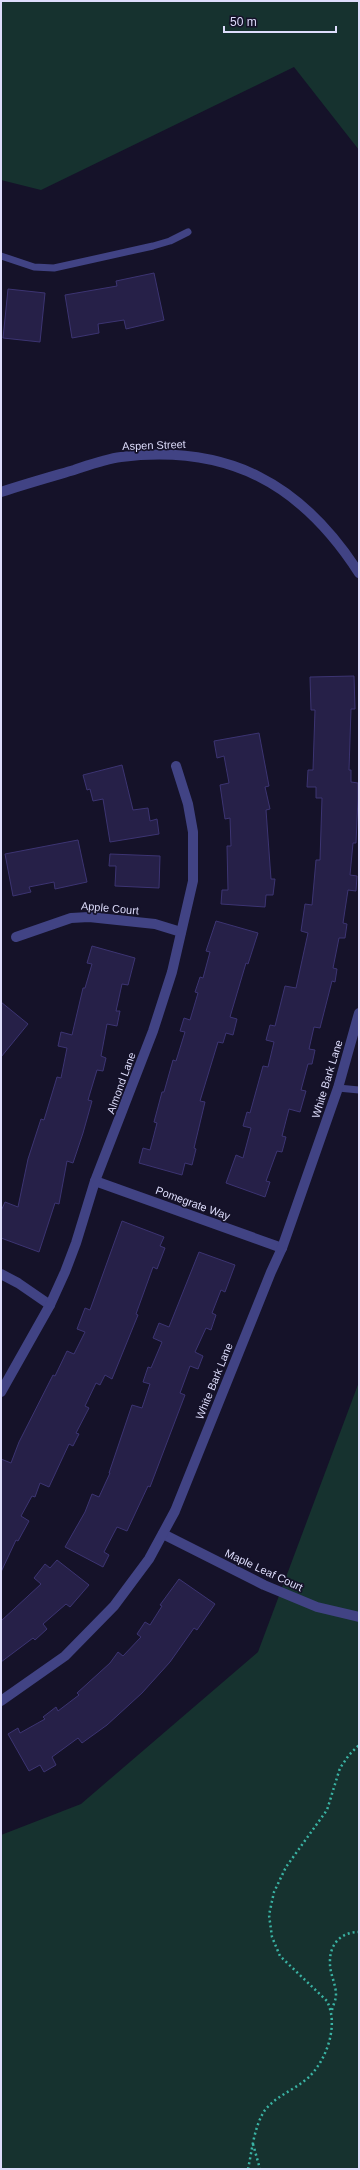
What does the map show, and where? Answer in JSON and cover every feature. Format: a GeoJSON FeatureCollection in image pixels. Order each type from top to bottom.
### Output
{"type":"FeatureCollection","features":[{"type":"Feature","properties":{"kind":"street","name":"Aspen Street"},"geometry":{"type":"LineString","coordinates":[[1,492],[120,457],[185,455],[213,459],[252,472],[281,489],[300,503],[340,544],[359,573]]}},
{"type":"Feature","properties":{"kind":"street","name":"Almond Lane"},"geometry":{"type":"LineString","coordinates":[[1,1392],[50,1305],[76,1243],[95,1181],[152,1031],[172,972],[193,881],[193,832],[188,804],[176,766]]}},
{"type":"Feature","properties":{"kind":"street","name":"Apple Court"},"geometry":{"type":"LineString","coordinates":[[16,937],[71,918],[89,917],[155,924],[181,932]]}},
{"type":"Feature","properties":{"kind":"street","name":"White Bark Lane"},"geometry":{"type":"LineString","coordinates":[[1,1701],[66,1656],[114,1606],[149,1559],[175,1511],[282,1248],[338,1088],[359,1013]]}},
{"type":"Feature","properties":{"kind":"street","name":"Pomegrate Way"},"geometry":{"type":"LineString","coordinates":[[95,1181],[282,1248]]}},
{"type":"Feature","properties":{"kind":"street"},"geometry":{"type":"LineString","coordinates":[[1,1274],[18,1283],[50,1305]]}},
{"type":"Feature","properties":{"kind":"street","name":"Maple Leaf Court"},"geometry":{"type":"LineString","coordinates":[[163,1534],[264,1585],[317,1607],[347,1616],[359,1617]]}},
{"type":"Feature","properties":{"kind":"lane"},"geometry":{"type":"LineString","coordinates":[[1,256],[34,267],[54,268],[153,246],[170,241],[188,232]]}},
{"type":"Feature","properties":{"kind":"lane"},"geometry":{"type":"LineString","coordinates":[[338,1088],[359,1090]]}},
{"type":"Feature","properties":{"kind":"path"},"geometry":{"type":"LineString","coordinates":[[332,2010],[327,2001],[280,1956],[272,1937],[269,1916],[274,1892],[286,1867],[327,1810],[340,1768],[349,1755],[359,1746]]}},
{"type":"Feature","properties":{"kind":"path"},"geometry":{"type":"LineString","coordinates":[[248,2169],[253,2144],[265,2111],[279,2096],[308,2077],[322,2060],[330,2038],[332,2010],[336,1995],[330,1964],[331,1949],[339,1937],[352,1932],[359,1932]]}},
{"type":"Feature","properties":{"kind":"path"},"geometry":{"type":"LineString","coordinates":[[253,2144],[260,2169]]}},
{"type":"Feature","properties":{"kind":"green space"},"geometry":{"type":"Polygon","coordinates":[[[1,1],[359,1],[359,150],[294,67],[41,190],[1,180],[1,1]]]}},
{"type":"Feature","properties":{"kind":"green space"},"geometry":{"type":"Polygon","coordinates":[[[359,1382],[359,2169],[1,2169],[1,1835],[81,1804],[258,1652],[359,1382]]]}},
{"type":"Feature","properties":{"kind":"building"},"geometry":{"type":"Polygon","coordinates":[[[154,273],[164,320],[126,329],[124,320],[98,324],[99,333],[72,338],[65,295],[117,286],[116,281],[154,273]]]}},
{"type":"Feature","properties":{"kind":"building"},"geometry":{"type":"Polygon","coordinates":[[[8,289],[45,293],[40,342],[3,338],[8,289]]]}},
{"type":"Feature","properties":{"kind":"building"},"geometry":{"type":"Polygon","coordinates":[[[354,676],[355,709],[351,709],[349,770],[351,770],[351,782],[358,783],[356,843],[353,843],[350,875],[357,876],[356,891],[348,890],[343,923],[347,924],[345,938],[339,938],[333,968],[337,969],[335,982],[332,981],[320,1028],[314,1027],[309,1049],[315,1050],[312,1064],[308,1064],[301,1090],[306,1091],[300,1112],[289,1109],[282,1136],[286,1137],[282,1152],[277,1151],[266,1181],[270,1182],[265,1197],[226,1183],[236,1155],[243,1158],[251,1128],[243,1126],[247,1112],[250,1113],[263,1066],[268,1067],[274,1042],[266,1040],[270,1025],[275,1026],[285,986],[296,988],[308,933],[301,931],[305,904],[312,905],[316,860],[320,860],[322,798],[316,798],[316,787],[307,787],[308,770],[313,770],[315,710],[311,710],[310,677],[354,676]]]}},
{"type":"Feature","properties":{"kind":"building"},"geometry":{"type":"Polygon","coordinates":[[[259,733],[269,786],[265,787],[270,809],[266,810],[271,879],[275,879],[273,895],[266,895],[265,907],[221,904],[222,890],[228,890],[227,846],[231,846],[230,818],[225,819],[220,785],[229,783],[224,756],[217,758],[214,741],[259,733]]]}},
{"type":"Feature","properties":{"kind":"building"},"geometry":{"type":"Polygon","coordinates":[[[122,765],[133,810],[148,808],[150,821],[157,819],[159,834],[110,842],[103,799],[93,801],[90,789],[87,790],[83,775],[122,765]]]}},
{"type":"Feature","properties":{"kind":"building"},"geometry":{"type":"Polygon","coordinates":[[[78,840],[87,882],[55,889],[54,882],[29,887],[31,892],[13,896],[5,854],[78,840]]]}},
{"type":"Feature","properties":{"kind":"building"},"geometry":{"type":"Polygon","coordinates":[[[110,854],[160,856],[159,888],[115,886],[116,866],[109,866],[110,854]]]}},
{"type":"Feature","properties":{"kind":"building"},"geometry":{"type":"Polygon","coordinates":[[[216,921],[258,933],[248,964],[246,963],[230,1017],[237,1019],[233,1035],[226,1033],[223,1043],[218,1042],[200,1101],[205,1102],[194,1148],[196,1149],[192,1165],[185,1163],[182,1175],[139,1163],[143,1148],[150,1150],[157,1123],[154,1122],[162,1092],[164,1092],[173,1060],[176,1061],[185,1032],[180,1031],[184,1018],[190,1020],[198,993],[195,992],[200,977],[203,978],[210,952],[206,951],[216,921]]]}},
{"type":"Feature","properties":{"kind":"building"},"geometry":{"type":"Polygon","coordinates":[[[92,946],[135,958],[128,985],[122,984],[116,1011],[120,1011],[117,1026],[107,1024],[101,1056],[106,1058],[103,1071],[97,1070],[88,1100],[92,1101],[83,1133],[73,1163],[67,1161],[59,1204],[55,1203],[39,1252],[1,1238],[1,1211],[5,1202],[18,1207],[28,1159],[41,1119],[44,1120],[57,1077],[61,1078],[67,1048],[58,1046],[61,1032],[72,1035],[83,988],[85,988],[92,964],[87,963],[92,946]]]}},
{"type":"Feature","properties":{"kind":"building"},"geometry":{"type":"Polygon","coordinates":[[[1,1002],[28,1024],[1,1057],[1,1002]]]}},
{"type":"Feature","properties":{"kind":"building"},"geometry":{"type":"Polygon","coordinates":[[[122,1221],[164,1237],[160,1246],[165,1248],[157,1269],[153,1267],[136,1314],[138,1315],[112,1379],[105,1375],[100,1385],[96,1383],[85,1406],[89,1408],[76,1433],[79,1434],[73,1446],[69,1444],[49,1487],[40,1483],[35,1497],[32,1496],[21,1516],[29,1521],[18,1541],[16,1540],[1,1572],[1,1459],[11,1463],[19,1442],[53,1375],[55,1376],[67,1351],[74,1354],[85,1332],[77,1329],[85,1308],[90,1310],[122,1221]]]}},
{"type":"Feature","properties":{"kind":"building"},"geometry":{"type":"Polygon","coordinates":[[[199,1252],[235,1265],[225,1292],[221,1290],[212,1313],[216,1315],[211,1330],[206,1328],[195,1352],[203,1356],[198,1369],[190,1366],[180,1393],[185,1395],[150,1487],[148,1486],[127,1531],[117,1527],[104,1552],[109,1555],[103,1567],[65,1547],[85,1512],[92,1494],[99,1497],[110,1473],[132,1405],[142,1408],[150,1384],[143,1382],[148,1367],[151,1368],[162,1342],[153,1338],[159,1323],[169,1327],[199,1252]]]}},
{"type":"Feature","properties":{"kind":"building"},"geometry":{"type":"Polygon","coordinates":[[[57,1560],[89,1585],[70,1607],[66,1604],[43,1624],[47,1629],[35,1640],[33,1638],[1,1662],[1,1621],[41,1584],[34,1578],[45,1564],[50,1568],[57,1560]]]}},
{"type":"Feature","properties":{"kind":"building"},"geometry":{"type":"Polygon","coordinates":[[[179,1579],[215,1604],[197,1630],[194,1628],[170,1662],[142,1693],[107,1725],[82,1743],[78,1738],[52,1757],[56,1765],[44,1772],[40,1765],[29,1771],[8,1734],[18,1728],[20,1733],[45,1719],[43,1717],[56,1707],[58,1711],[79,1695],[77,1693],[110,1663],[118,1652],[123,1656],[141,1637],[137,1634],[145,1622],[150,1625],[162,1606],[160,1605],[179,1579]]]}}]}
